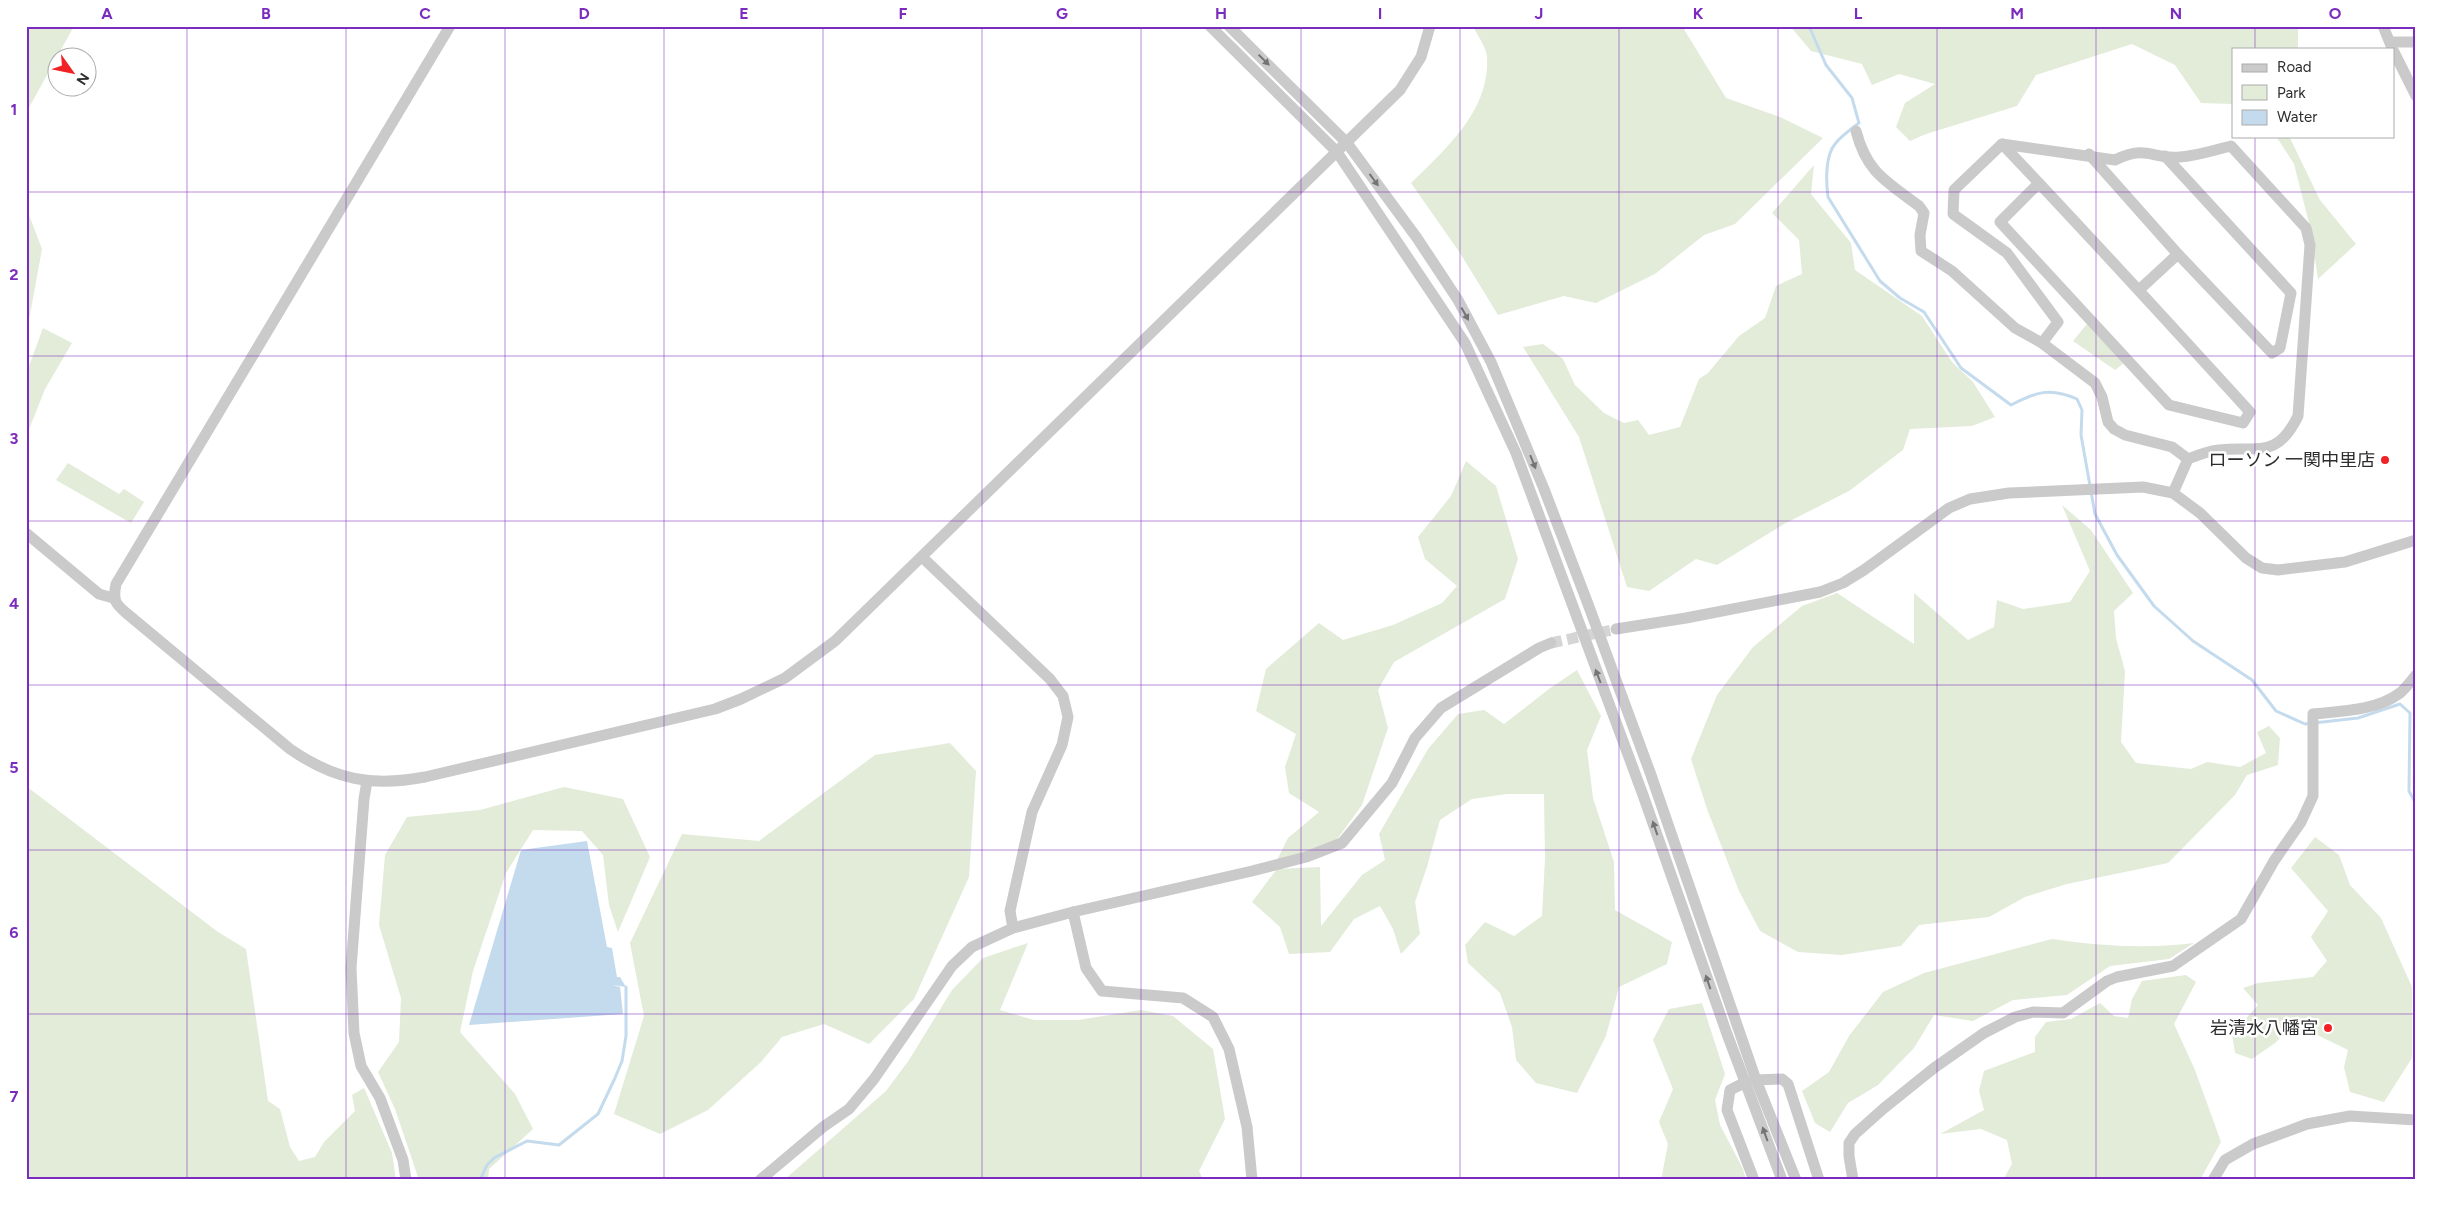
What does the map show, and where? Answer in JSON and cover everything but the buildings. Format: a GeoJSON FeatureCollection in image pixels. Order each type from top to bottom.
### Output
{"type":"FeatureCollection","features":[{"type":"Feature","properties":{"kind":"street"},"geometry":{"type":"LineString","coordinates":[[113,598],[116,584],[450,26]]}},
{"type":"Feature","properties":{"kind":"street"},"geometry":{"type":"LineString","coordinates":[[1210,26],[1337,152],[1464,343],[1516,453],[1643,795],[1727,1034],[1751,1081],[1796,1180]]}},
{"type":"Feature","properties":{"kind":"street"},"geometry":{"type":"LineString","coordinates":[[1229,26],[1347,143],[1458,300],[1491,362],[1544,489],[1651,775],[1782,1180]]}},
{"type":"Feature","properties":{"kind":"street"},"geometry":{"type":"LineString","coordinates":[[26,533],[99,594],[113,598],[118,606],[290,749],[334,773],[367,781],[401,782],[715,709],[768,688],[804,666],[835,641],[1400,90],[1412,75],[1421,57],[1430,26]]}},
{"type":"Feature","properties":{"kind":"street"},"geometry":{"type":"LineString","coordinates":[[2384,26],[2392,47],[2416,42]]}},
{"type":"Feature","properties":{"kind":"street"},"geometry":{"type":"LineString","coordinates":[[2394,51],[2416,96]]}},
{"type":"Feature","properties":{"kind":"street"},"geometry":{"type":"LineString","coordinates":[[1856,130],[1859,144],[1872,168],[1919,206],[1924,213],[1920,235],[1921,251],[1952,271],[2015,328],[2042,343],[2095,383],[2102,397],[2108,422],[2114,429],[2125,435],[2172,447],[2188,459]]}},
{"type":"Feature","properties":{"kind":"street"},"geometry":{"type":"LineString","coordinates":[[2002,144],[1954,190],[1953,214],[2007,252],[2058,322],[2042,343]]}},
{"type":"Feature","properties":{"kind":"street"},"geometry":{"type":"LineString","coordinates":[[2002,144],[2089,154],[2115,160],[2138,151],[2179,158],[2231,146],[2301,222],[2310,245],[2298,416],[2287,435],[2272,446],[2254,450],[2220,450],[2188,459]]}},
{"type":"Feature","properties":{"kind":"street"},"geometry":{"type":"LineString","coordinates":[[2002,144],[2039,183],[2139,290],[2250,412],[2243,423],[2170,405],[2000,222],[2039,183]]}},
{"type":"Feature","properties":{"kind":"street"},"geometry":{"type":"LineString","coordinates":[[2089,154],[2178,254],[2272,353],[2280,348],[2291,293],[2165,156]]}},
{"type":"Feature","properties":{"kind":"street"},"geometry":{"type":"LineString","coordinates":[[2139,290],[2178,254]]}},
{"type":"Feature","properties":{"kind":"street"},"geometry":{"type":"LineString","coordinates":[[2173,493],[2188,459]]}},
{"type":"Feature","properties":{"kind":"street"},"geometry":{"type":"LineString","coordinates":[[1616,629],[1686,618],[1820,592],[1843,583],[1864,570],[1949,508],[1970,499],[2010,493],[2143,487],[2173,493],[2200,513],[2246,558],[2262,568],[2278,570],[2305,569],[2345,562],[2416,540]]}},
{"type":"Feature","properties":{"kind":"street"},"geometry":{"type":"LineString","coordinates":[[922,557],[1050,679],[1063,696],[1068,717],[1062,745],[1032,812],[1010,911],[1013,928]]}},
{"type":"Feature","properties":{"kind":"street"},"geometry":{"type":"LineString","coordinates":[[760,1180],[848,1109],[874,1079],[952,966],[972,948],[1013,928],[1073,912],[1261,869],[1306,857],[1342,843],[1392,783],[1415,738],[1441,708],[1538,648],[1551,643]]}},
{"type":"Feature","properties":{"kind":"street"},"geometry":{"type":"LineString","coordinates":[[1853,1180],[1849,1143],[1855,1134],[1883,1109],[1984,1033],[2014,1017],[2033,1012],[2062,1013],[2107,981],[2117,977],[2173,966],[2241,919],[2274,861],[2302,822],[2314,796],[2313,714],[2359,709],[2383,702],[2400,693],[2416,675]]}},
{"type":"Feature","properties":{"kind":"street"},"geometry":{"type":"LineString","coordinates":[[367,781],[351,968],[354,1033],[361,1066],[380,1098],[403,1160],[406,1180]]}},
{"type":"Feature","properties":{"kind":"street"},"geometry":{"type":"LineString","coordinates":[[1073,912],[1086,968],[1102,991],[1183,998],[1214,1016],[1229,1049],[1247,1127],[1252,1180]]}},
{"type":"Feature","properties":{"kind":"street"},"geometry":{"type":"LineString","coordinates":[[1754,1180],[1727,1110],[1730,1090],[1751,1081],[1782,1079],[1788,1084],[1819,1180]]}},
{"type":"Feature","properties":{"kind":"street"},"geometry":{"type":"LineString","coordinates":[[2213,1180],[2225,1160],[2253,1144],[2307,1124],[2350,1116],[2416,1120]]}},
{"type":"Feature","properties":{"kind":"green space"},"geometry":{"type":"Polygon","coordinates":[[[26,26],[74,26],[62,48],[48,48],[48,73],[26,113],[26,26]]]}},
{"type":"Feature","properties":{"kind":"green space"},"geometry":{"type":"Polygon","coordinates":[[[1473,26],[1682,26],[1726,98],[1780,117],[1823,138],[1735,224],[1704,235],[1655,274],[1596,303],[1564,296],[1498,315],[1460,253],[1411,183],[1463,127],[1474,111],[1481,95],[1486,77],[1487,54],[1473,26]]]}},
{"type":"Feature","properties":{"kind":"green space"},"geometry":{"type":"Polygon","coordinates":[[[1790,26],[2298,26],[2298,48],[2232,48],[2232,104],[2201,103],[2175,65],[2132,44],[2036,75],[2017,106],[1926,134],[1910,141],[1896,127],[1905,103],[1935,84],[1899,74],[1872,85],[1862,64],[1811,51],[1790,26]]]}},
{"type":"Feature","properties":{"kind":"green space"},"geometry":{"type":"Polygon","coordinates":[[[2277,138],[2290,138],[2320,200],[2356,244],[2318,279],[2310,227],[2294,164],[2277,138]]]}},
{"type":"Feature","properties":{"kind":"green space"},"geometry":{"type":"Polygon","coordinates":[[[1814,165],[1811,194],[1851,243],[1855,270],[1922,316],[1952,362],[1973,382],[1995,417],[1972,426],[1910,429],[1903,450],[1849,491],[1784,524],[1717,565],[1696,559],[1649,591],[1627,587],[1579,437],[1523,347],[1543,344],[1563,359],[1575,385],[1604,413],[1624,423],[1638,420],[1649,435],[1680,427],[1699,379],[1708,373],[1739,336],[1765,318],[1776,286],[1802,274],[1799,240],[1772,213],[1814,165]]]}},
{"type":"Feature","properties":{"kind":"green space"},"geometry":{"type":"Polygon","coordinates":[[[26,207],[42,249],[29,320],[26,321],[26,207]]]}},
{"type":"Feature","properties":{"kind":"green space"},"geometry":{"type":"Polygon","coordinates":[[[2087,324],[2124,363],[2115,370],[2073,341],[2087,324]]]}},
{"type":"Feature","properties":{"kind":"green space"},"geometry":{"type":"Polygon","coordinates":[[[43,328],[72,343],[45,389],[26,437],[26,374],[43,328]]]}},
{"type":"Feature","properties":{"kind":"green space"},"geometry":{"type":"Polygon","coordinates":[[[1466,461],[1496,486],[1518,559],[1505,599],[1394,662],[1378,690],[1388,728],[1362,805],[1333,845],[1276,862],[1288,838],[1319,812],[1289,793],[1285,767],[1296,734],[1256,711],[1266,669],[1319,623],[1343,640],[1393,625],[1442,603],[1457,586],[1425,559],[1418,537],[1451,496],[1466,461]]]}},
{"type":"Feature","properties":{"kind":"green space"},"geometry":{"type":"Polygon","coordinates":[[[68,463],[119,494],[124,489],[144,502],[131,523],[56,480],[68,463]]]}},
{"type":"Feature","properties":{"kind":"green space"},"geometry":{"type":"Polygon","coordinates":[[[2062,505],[2091,530],[2133,593],[2114,611],[2116,638],[2125,671],[2121,742],[2136,763],[2191,769],[2207,762],[2240,767],[2266,753],[2257,732],[2269,726],[2280,738],[2278,765],[2247,775],[2235,795],[2168,863],[2067,884],[2025,897],[1989,917],[1919,925],[1901,946],[1842,955],[1798,952],[1760,931],[1739,891],[1707,809],[1691,759],[1717,695],[1753,647],[1802,606],[1837,593],[1914,644],[1914,593],[1968,640],[1994,627],[1997,600],[2023,609],[2070,602],[2090,571],[2062,505]]]}},
{"type":"Feature","properties":{"kind":"green space"},"geometry":{"type":"Polygon","coordinates":[[[1577,670],[1601,716],[1587,750],[1593,798],[1614,862],[1615,910],[1672,942],[1667,964],[1619,987],[1606,1036],[1577,1093],[1536,1083],[1516,1060],[1512,1027],[1500,993],[1468,963],[1465,945],[1485,922],[1514,936],[1542,916],[1545,859],[1544,794],[1507,794],[1472,799],[1440,820],[1415,902],[1420,934],[1401,954],[1393,929],[1380,906],[1354,919],[1330,952],[1289,954],[1280,927],[1252,902],[1277,869],[1320,867],[1321,926],[1362,875],[1385,860],[1379,834],[1428,749],[1458,714],[1484,710],[1504,724],[1577,670]]]}},
{"type":"Feature","properties":{"kind":"green space"},"geometry":{"type":"Polygon","coordinates":[[[950,743],[976,771],[969,877],[914,999],[869,1044],[824,1024],[782,1037],[761,1062],[708,1110],[660,1134],[614,1114],[644,1016],[630,943],[682,834],[759,841],[875,755],[950,743]]]}},
{"type":"Feature","properties":{"kind":"green space"},"geometry":{"type":"Polygon","coordinates":[[[26,786],[218,932],[246,949],[268,1101],[280,1109],[290,1147],[299,1161],[315,1157],[324,1142],[355,1111],[352,1095],[364,1088],[392,1153],[396,1180],[26,1180],[26,786]]]}},
{"type":"Feature","properties":{"kind":"green space"},"geometry":{"type":"Polygon","coordinates":[[[564,787],[623,799],[650,857],[618,932],[609,905],[603,855],[582,831],[533,830],[506,873],[473,971],[460,1032],[515,1094],[533,1129],[489,1169],[488,1180],[419,1180],[395,1109],[378,1072],[399,1042],[401,998],[379,925],[385,855],[407,817],[480,810],[564,787]]]}},
{"type":"Feature","properties":{"kind":"green space"},"geometry":{"type":"Polygon","coordinates":[[[2315,837],[2339,855],[2350,885],[2381,918],[2412,987],[2412,1058],[2384,1102],[2350,1092],[2344,1067],[2348,1050],[2295,1024],[2275,1043],[2252,1059],[2235,1053],[2232,1034],[2258,1005],[2243,988],[2258,983],[2313,977],[2327,961],[2311,937],[2328,911],[2291,868],[2315,837]]]}},
{"type":"Feature","properties":{"kind":"green space"},"geometry":{"type":"Polygon","coordinates":[[[2052,939],[2123,946],[2194,943],[2169,959],[2110,966],[2067,995],[2013,1000],[1973,1021],[1934,1015],[1914,1048],[1878,1085],[1848,1103],[1830,1132],[1815,1123],[1802,1091],[1829,1072],[1849,1036],[1883,992],[1924,973],[2052,939]]]}},
{"type":"Feature","properties":{"kind":"green space"},"geometry":{"type":"Polygon","coordinates":[[[1028,943],[1000,1010],[1034,1020],[1078,1020],[1141,1010],[1173,1016],[1213,1049],[1225,1119],[1199,1171],[1203,1180],[784,1180],[886,1091],[909,1060],[952,990],[983,958],[1028,943]]]}},
{"type":"Feature","properties":{"kind":"green space"},"geometry":{"type":"Polygon","coordinates":[[[2186,975],[2196,982],[2174,1024],[2195,1070],[2221,1142],[2200,1180],[2003,1180],[2012,1164],[2007,1140],[1981,1129],[1940,1134],[1984,1110],[1979,1091],[1984,1071],[2035,1052],[2035,1037],[2046,1022],[2071,1019],[2100,1003],[2114,1016],[2128,1018],[2132,999],[2142,981],[2186,975]]]}},
{"type":"Feature","properties":{"kind":"green space"},"geometry":{"type":"Polygon","coordinates":[[[1702,1003],[1725,1074],[1715,1100],[1720,1125],[1743,1169],[1746,1180],[1661,1180],[1668,1144],[1659,1122],[1673,1089],[1653,1040],[1669,1009],[1702,1003]]]}},
{"type":"Feature","properties":{"kind":"water"},"geometry":{"type":"Polygon","coordinates":[[[587,841],[607,947],[612,948],[617,977],[620,977],[626,987],[612,985],[620,987],[623,1014],[469,1025],[521,850],[587,841]]]}},
{"type":"Feature","properties":{"kind":"waterway"},"geometry":{"type":"LineString","coordinates":[[1809,26],[1826,65],[1852,98],[1859,123],[1840,138],[1829,155],[1827,169],[1828,197],[1880,281],[1900,298],[1924,312],[1961,368],[2011,405],[2036,394],[2051,392],[2077,399],[2082,410],[2081,435],[2095,514],[2117,555],[2154,606],[2193,641],[2252,680],[2276,711],[2305,724],[2358,718],[2400,704],[2410,713],[2409,791],[2416,804]]}},
{"type":"Feature","properties":{"kind":"waterway"},"geometry":{"type":"LineString","coordinates":[[480,1180],[487,1165],[494,1158],[527,1141],[559,1145],[598,1114],[622,1061],[626,1036],[626,987]]}},
{"type":"Feature","properties":{"kind":"tunnel"},"geometry":{"type":"LineString","coordinates":[[1551,643],[1616,629]]}},
{"type":"Feature","properties":{"kind":"place","name":"ローソン 一関中里店"},"geometry":{"type":"Point","coordinates":[2385,460]}},
{"type":"Feature","properties":{"kind":"place","name":"岩清水八幡宮"},"geometry":{"type":"Point","coordinates":[2328,1028]}}]}
